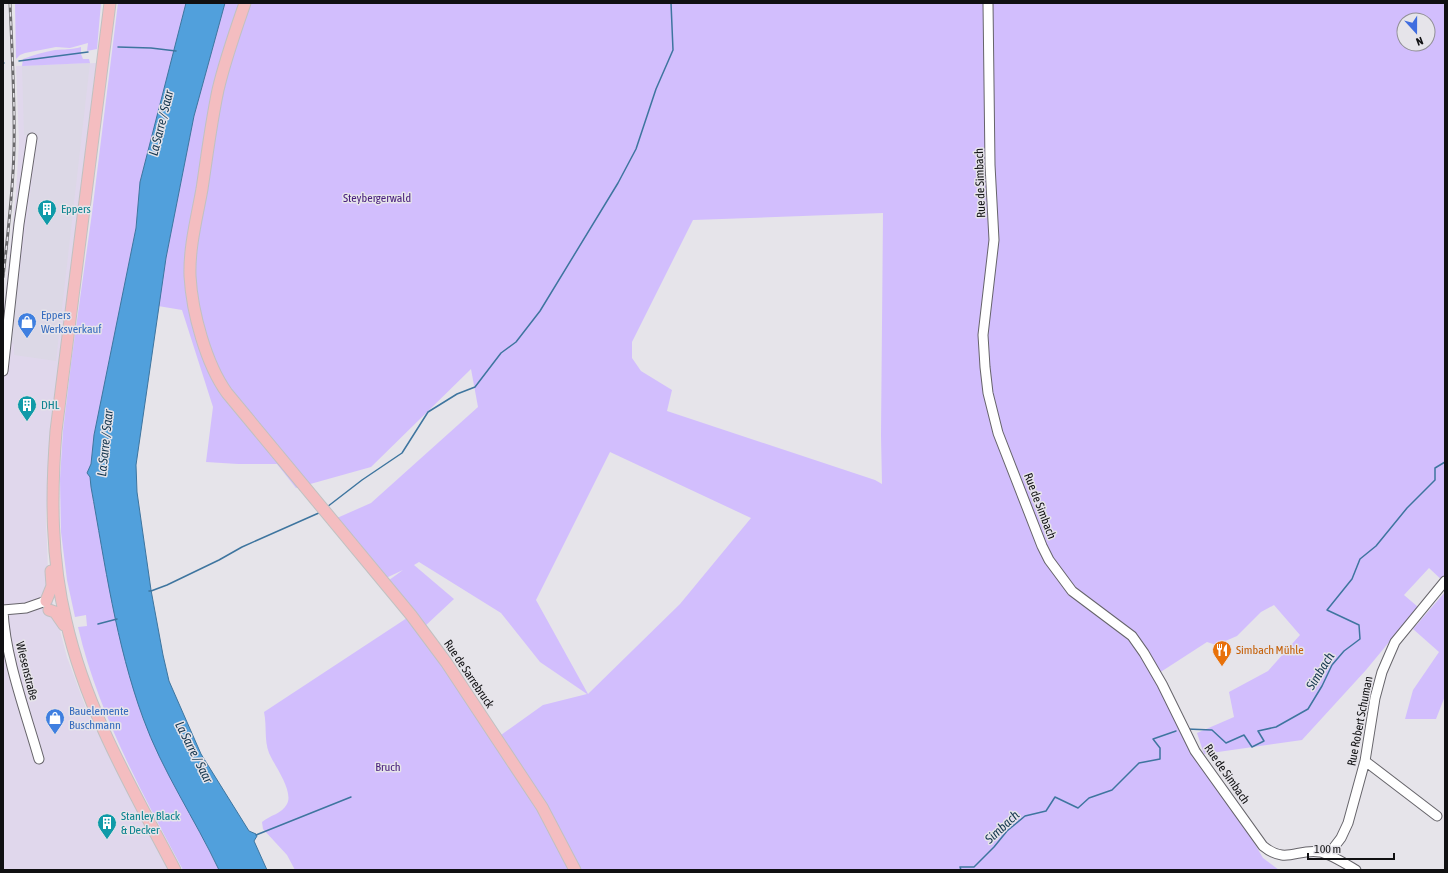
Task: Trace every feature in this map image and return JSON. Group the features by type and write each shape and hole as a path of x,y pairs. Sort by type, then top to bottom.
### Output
{"main road":[{"path":"110,3 56,431 52,480 55,549 62,603 83,678 106,737 175,870"},
{"name":"Rue de Sarrebruck","path":"245,3 226,62 214,112 192,251 190,276 192,294 198,324 208,356 222,385 329,517 398,599 446,662 542,807 575,870"},
{"path":"47,605 52,586 51,562 55,549"},
{"path":"47,605 56,600 62,603"},
{"path":"47,605 55,612 69,632"}],"street":[{"name":"Rue de Simbach","path":"988,3 990,165 994,240 983,335 985,368 990,400 998,433 1042,546 1049,560 1072,591 1132,636 1162,684 1195,752 1263,846 1277,854 1291,856 1319,852 1328,855 1356,870"},
{"path":"3,371 23,195 32,138"},
{"name":"Rue Robert Schuman","path":"1328,855 1341,838 1348,823 1365,761 1374,698 1382,672 1395,642 1445,581"},
{"path":"3,610 47,605"},
{"name":"Wiesenstraße","path":"3,610 15,678 39,759"},
{"path":"1365,761 1437,816"}],"shaded area":[{"name":"Eppers","path":"90,63 56,361 14,355 14,345 11,341 12,330 38,136 24,135 22,66"},
{"path":"96,63 49,461 46,517 48,570 53,604 67,657 87,711 168,870 3,870 3,319 16,193 19,142 16,66"}],"green space":[{"path":"15,3 101,3 97,49 87,51 88,43 70,48 56,47 25,53 16,59"},
{"path":"118,3 186,3 140,182 136,228 94,435 91,464 87,473 90,477 113,608 127,668 143,719 219,870 183,870 137,782 109,721 87,659 78,627 87,626 86,615 75,617 67,580 61,532 60,479 63,431"},
{"name":"Steybergerwald","path":"225,3 1445,3 1445,583 1429,568 1404,595 1418,607 1366,670 1302,740 1204,754 1197,733 1234,717 1229,692 1268,671 1300,635 1274,605 1261,612 1237,636 1216,645 1207,642 1156,675 1181,724 1263,858 1279,870 578,870 501,735 543,705 587,694 540,662 501,613 419,562 414,565 454,599 424,627 385,583 403,570 386,578 337,518 371,503 478,407 471,369 371,467 296,488 277,464 206,462 213,407 182,310 158,306 194,116","holes":["883,213 882,484 875,480 667,411 672,390 641,371 632,358 632,342 693,220","610,452 751,518 680,604 588,694 536,600"]},
{"path":"81,47 83,59 89,59 90,63 22,66 23,59 31,56 55,50"},
{"path":"3,90 4,187 3,197"},
{"path":"1445,592 1445,696 1436,719 1405,719 1413,690 1439,652 1413,629"},
{"name":"Bruch","path":"410,616 539,808 571,870 295,870 287,855 263,829 262,822 282,810 287,804 288,799 286,785 267,748 264,712"}],"water":[{"name":"La Sarre / Saar","path":"186,3 225,3 194,116 166,258 136,465 137,492 151,590 169,681 201,754 249,831 256,834 257,836 254,841 267,870 219,870 169,776 151,738 125,662 106,574 90,477 87,473 91,464 94,435 136,228 140,182"}],"waterway":[{"path":"327,507 362,480 402,453 428,412 457,394 475,387 501,353 516,342 540,311 618,183 636,149 656,89 673,50 671,3"},
{"path":"118,47 151,48 176,51"},
{"path":"19,61 88,52"},
{"name":"Simbach","path":"1187,729 1212,730 1226,743 1244,735 1252,747 1264,741 1258,731 1276,727 1308,709 1322,686 1332,665 1344,651 1360,639 1359,625 1327,610 1352,579 1360,559 1376,546 1407,508 1435,480 1435,468 1445,462"},
{"path":"149,591 167,585 219,560 242,547 321,512"},
{"path":"98,624 117,619"},
{"name":"Simbach","path":"961,870 960,867 974,867 994,847 1007,831 1025,816 1046,811 1055,797 1078,808 1089,798 1112,790 1139,763 1160,759 1160,748 1153,739 1176,731"},
{"path":"256,835 351,797"}],"railway":[{"path":"3,277 14,149 14,94 10,3"}],"place":[{"name":"Eppers","path":"47,226"},
{"name":"Eppers Werksverkauf","path":"27,339"},
{"name":"DHL","path":"27,422"},
{"name":"Simbach Mühle","path":"1222,667"},
{"name":"Bauelemente Buschmann","path":"55,735"},
{"name":"Stanley Black & Decker","path":"107,840"}]}
